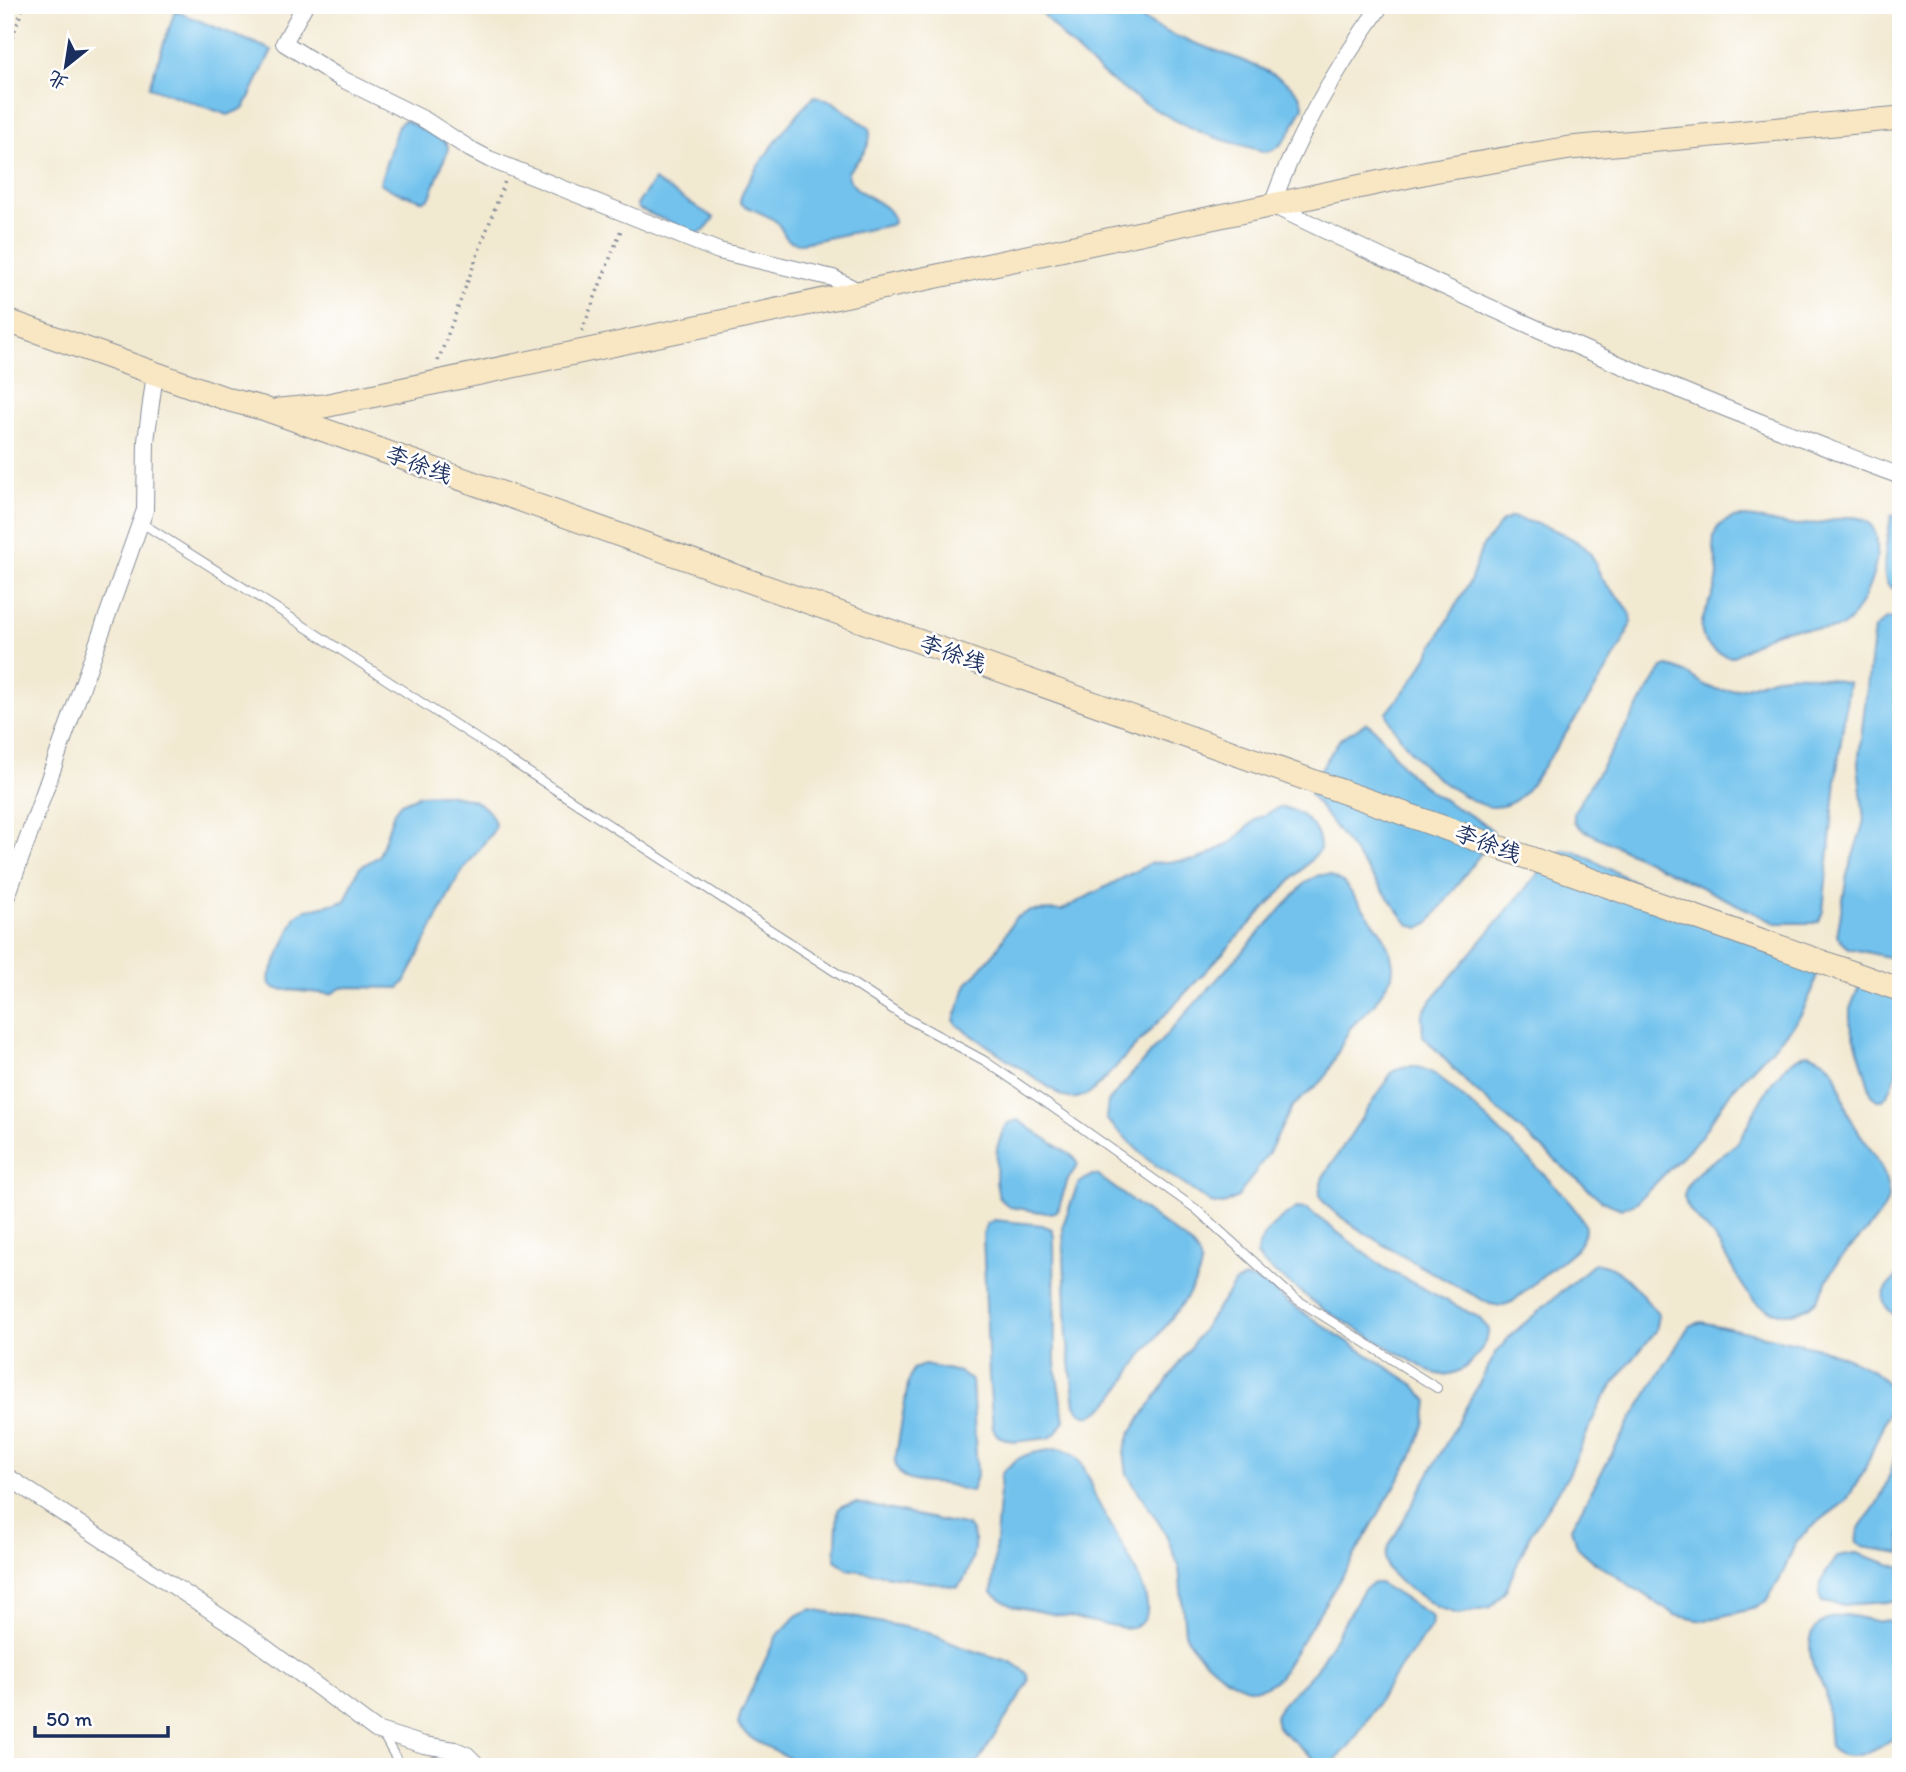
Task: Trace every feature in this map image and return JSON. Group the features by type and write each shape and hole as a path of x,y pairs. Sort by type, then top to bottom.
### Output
{"main road":[{"path":"262,408 309,408 1433,171 1570,148 1901,118"},
{"name":"李徐线","path":"5,320 230,400 262,408 1901,990"}],"street":[{"path":"305,5 284,43 340,78 425,120 470,149 719,251 833,278 858,291"},
{"path":"1381,5 1310,119 1285,169 1272,205 1435,284 1562,341 1704,400 1901,476"},
{"path":"5,902 145,510 146,442 155,373"},
{"path":"5,1475 248,1635 382,1733 455,1750 467,1755 479,1767"}],"lane":[{"path":"140,522 906,1018 985,1061 1196,1209 1293,1297 1437,1388"},
{"path":"382,1733 401,1767"}],"path":[{"path":"5,57 24,5"},
{"path":"430,383 510,167"},
{"path":"574,352 627,214"}],"water":[{"path":"1036,5 1126,5 1165,31 1269,72 1287,83 1299,95 1303,107 1283,142 1272,150 1265,152 1210,136 1178,122 1110,80 1071,45"},
{"path":"175,11 272,50 244,108 228,115 149,87"},
{"path":"815,96 833,102 869,128 867,146 848,172 850,180 862,193 886,208 894,223 802,243 790,241 774,220 740,202 760,163"},
{"path":"405,120 444,141 448,146 430,197 424,201 394,191 380,183 398,125"},
{"path":"654,180 714,218 709,226 697,234 639,209 637,205"},
{"path":"1901,515 1901,593 1887,583 1884,569 1891,516"},
{"path":"1511,517 1553,529 1581,545 1591,555 1604,581 1628,610 1631,620 1618,651 1533,782 1525,792 1507,805 1494,807 1452,789 1432,774 1413,754 1387,713 1418,673 1471,579 1482,547 1502,522"},
{"path":"1743,517 1799,525 1851,517 1866,521 1875,532 1877,548 1870,585 1862,603 1843,626 1832,629 1782,630 1732,657 1719,653 1708,645 1702,628 1717,583 1714,536 1721,524"},
{"path":"1886,619 1901,619 1901,960 1848,948 1837,936 1847,875 1864,821 1858,764 1874,629"},
{"path":"1667,666 1721,690 1744,688 1779,676 1796,674 1849,683 1823,911 1819,921 1775,923 1583,830 1574,822 1574,812 1662,668"},
{"path":"1366,723 1376,731 1418,782 1493,831 1493,837 1429,923 1419,928 1409,925 1310,794 1312,783 1340,739"},
{"path":"443,794 474,801 487,809 495,823 493,831 458,877 405,982 399,988 350,987 341,988 331,994 277,989 270,985 269,977 296,916 306,910 345,901 359,868 379,856 394,812 401,803 420,795"},
{"path":"1280,807 1295,811 1308,821 1317,834 1320,850 1094,1090 1079,1098 1062,1096 957,1025 954,1020 967,984 996,951 1015,918 1030,911 1062,910 1151,863 1196,860 1206,856 1232,842 1256,819"},
{"path":"1564,850 1577,852 1684,908 1814,964 1816,976 1802,1013 1732,1090 1699,1139 1637,1202 1621,1209 1602,1201 1468,1084 1423,1036 1422,1016 1428,1004 1553,856"},
{"path":"1319,875 1330,875 1344,883 1383,935 1391,955 1392,976 1374,1004 1350,1028 1325,1078 1292,1107 1269,1152 1238,1197 1222,1205 1211,1203 1147,1159 1106,1119 1108,1102 1305,883"},
{"path":"1901,980 1901,1044 1896,1076 1883,1100 1877,1100 1872,1096 1850,1022 1850,1009 1860,984"},
{"path":"1808,1053 1829,1064 1835,1071 1851,1119 1880,1164 1888,1195 1882,1211 1837,1262 1817,1299 1802,1310 1784,1313 1766,1309 1751,1297 1714,1237 1689,1209 1684,1196 1693,1178 1739,1140 1775,1078 1790,1063"},
{"path":"1412,1066 1437,1076 1493,1125 1541,1171 1584,1224 1582,1241 1576,1249 1512,1302 1501,1306 1490,1304 1453,1284 1371,1237 1330,1208 1321,1198 1323,1177 1392,1072"},
{"path":"1018,1120 1075,1158 1078,1165 1068,1179 1055,1212 1010,1207 999,1198 996,1182 997,1148 1004,1128 1008,1123"},
{"path":"1092,1175 1097,1175 1188,1242 1198,1254 1201,1266 1184,1302 1116,1394 1102,1409 1086,1415 1075,1405 1067,1337 1063,1225 1078,1184"},
{"path":"1296,1208 1307,1209 1386,1269 1478,1317 1489,1329 1476,1357 1451,1374 1431,1372 1323,1309 1264,1264 1257,1255 1261,1240 1283,1217"},
{"path":"994,1220 1042,1225 1052,1229 1055,1363 1064,1420 1056,1433 1049,1438 1013,1442 998,1436 993,1429 983,1235 987,1224"},
{"path":"1594,1264 1614,1269 1638,1291 1659,1315 1656,1331 1599,1406 1568,1476 1531,1533 1505,1592 1490,1608 1458,1614 1437,1607 1400,1582 1387,1569 1385,1559 1388,1548 1496,1353 1511,1335"},
{"path":"1901,1273 1901,1319 1887,1308 1883,1297 1888,1286"},
{"path":"1245,1278 1268,1287 1413,1384 1428,1401 1418,1443 1357,1551 1279,1677 1265,1687 1255,1689 1235,1682 1214,1668 1196,1651 1185,1633 1179,1567 1166,1534 1127,1474 1124,1451 1130,1434 1235,1283"},
{"path":"1701,1322 1841,1355 1874,1372 1890,1388 1894,1398 1864,1471 1846,1501 1796,1542 1779,1581 1766,1601 1756,1608 1702,1621 1675,1615 1592,1560 1576,1546 1571,1528 1627,1426 1689,1326"},
{"path":"924,1365 960,1372 972,1381 977,1476 972,1491 949,1485 916,1482 902,1476 898,1470 895,1462 908,1384 913,1369"},
{"path":"1901,1438 1901,1553 1863,1547 1857,1543 1858,1532 1884,1489"},
{"path":"1059,1449 1074,1456 1081,1463 1096,1498 1142,1586 1147,1611 1145,1619 1136,1626 1124,1628 1012,1606 992,1593 1001,1475 1013,1462 1026,1455"},
{"path":"857,1503 968,1526 974,1538 973,1557 962,1582 957,1587 848,1569 835,1560 838,1509"},
{"path":"1856,1553 1901,1568 1901,1601 1841,1605 1822,1602 1819,1589 1821,1583 1838,1556"},
{"path":"1379,1583 1429,1614 1432,1618 1431,1627 1394,1677 1354,1739 1327,1766 1321,1765 1277,1727 1275,1716 1280,1707 1315,1671 1364,1589"},
{"path":"812,1609 924,1631 961,1647 1011,1662 1027,1673 1029,1680 977,1763 969,1767 804,1767 757,1742 738,1724 776,1637 797,1615"},
{"path":"1846,1615 1876,1621 1901,1620 1901,1734 1856,1756 1838,1753 1830,1747 1825,1692 1813,1667 1810,1652 1815,1629 1827,1619"}]}
